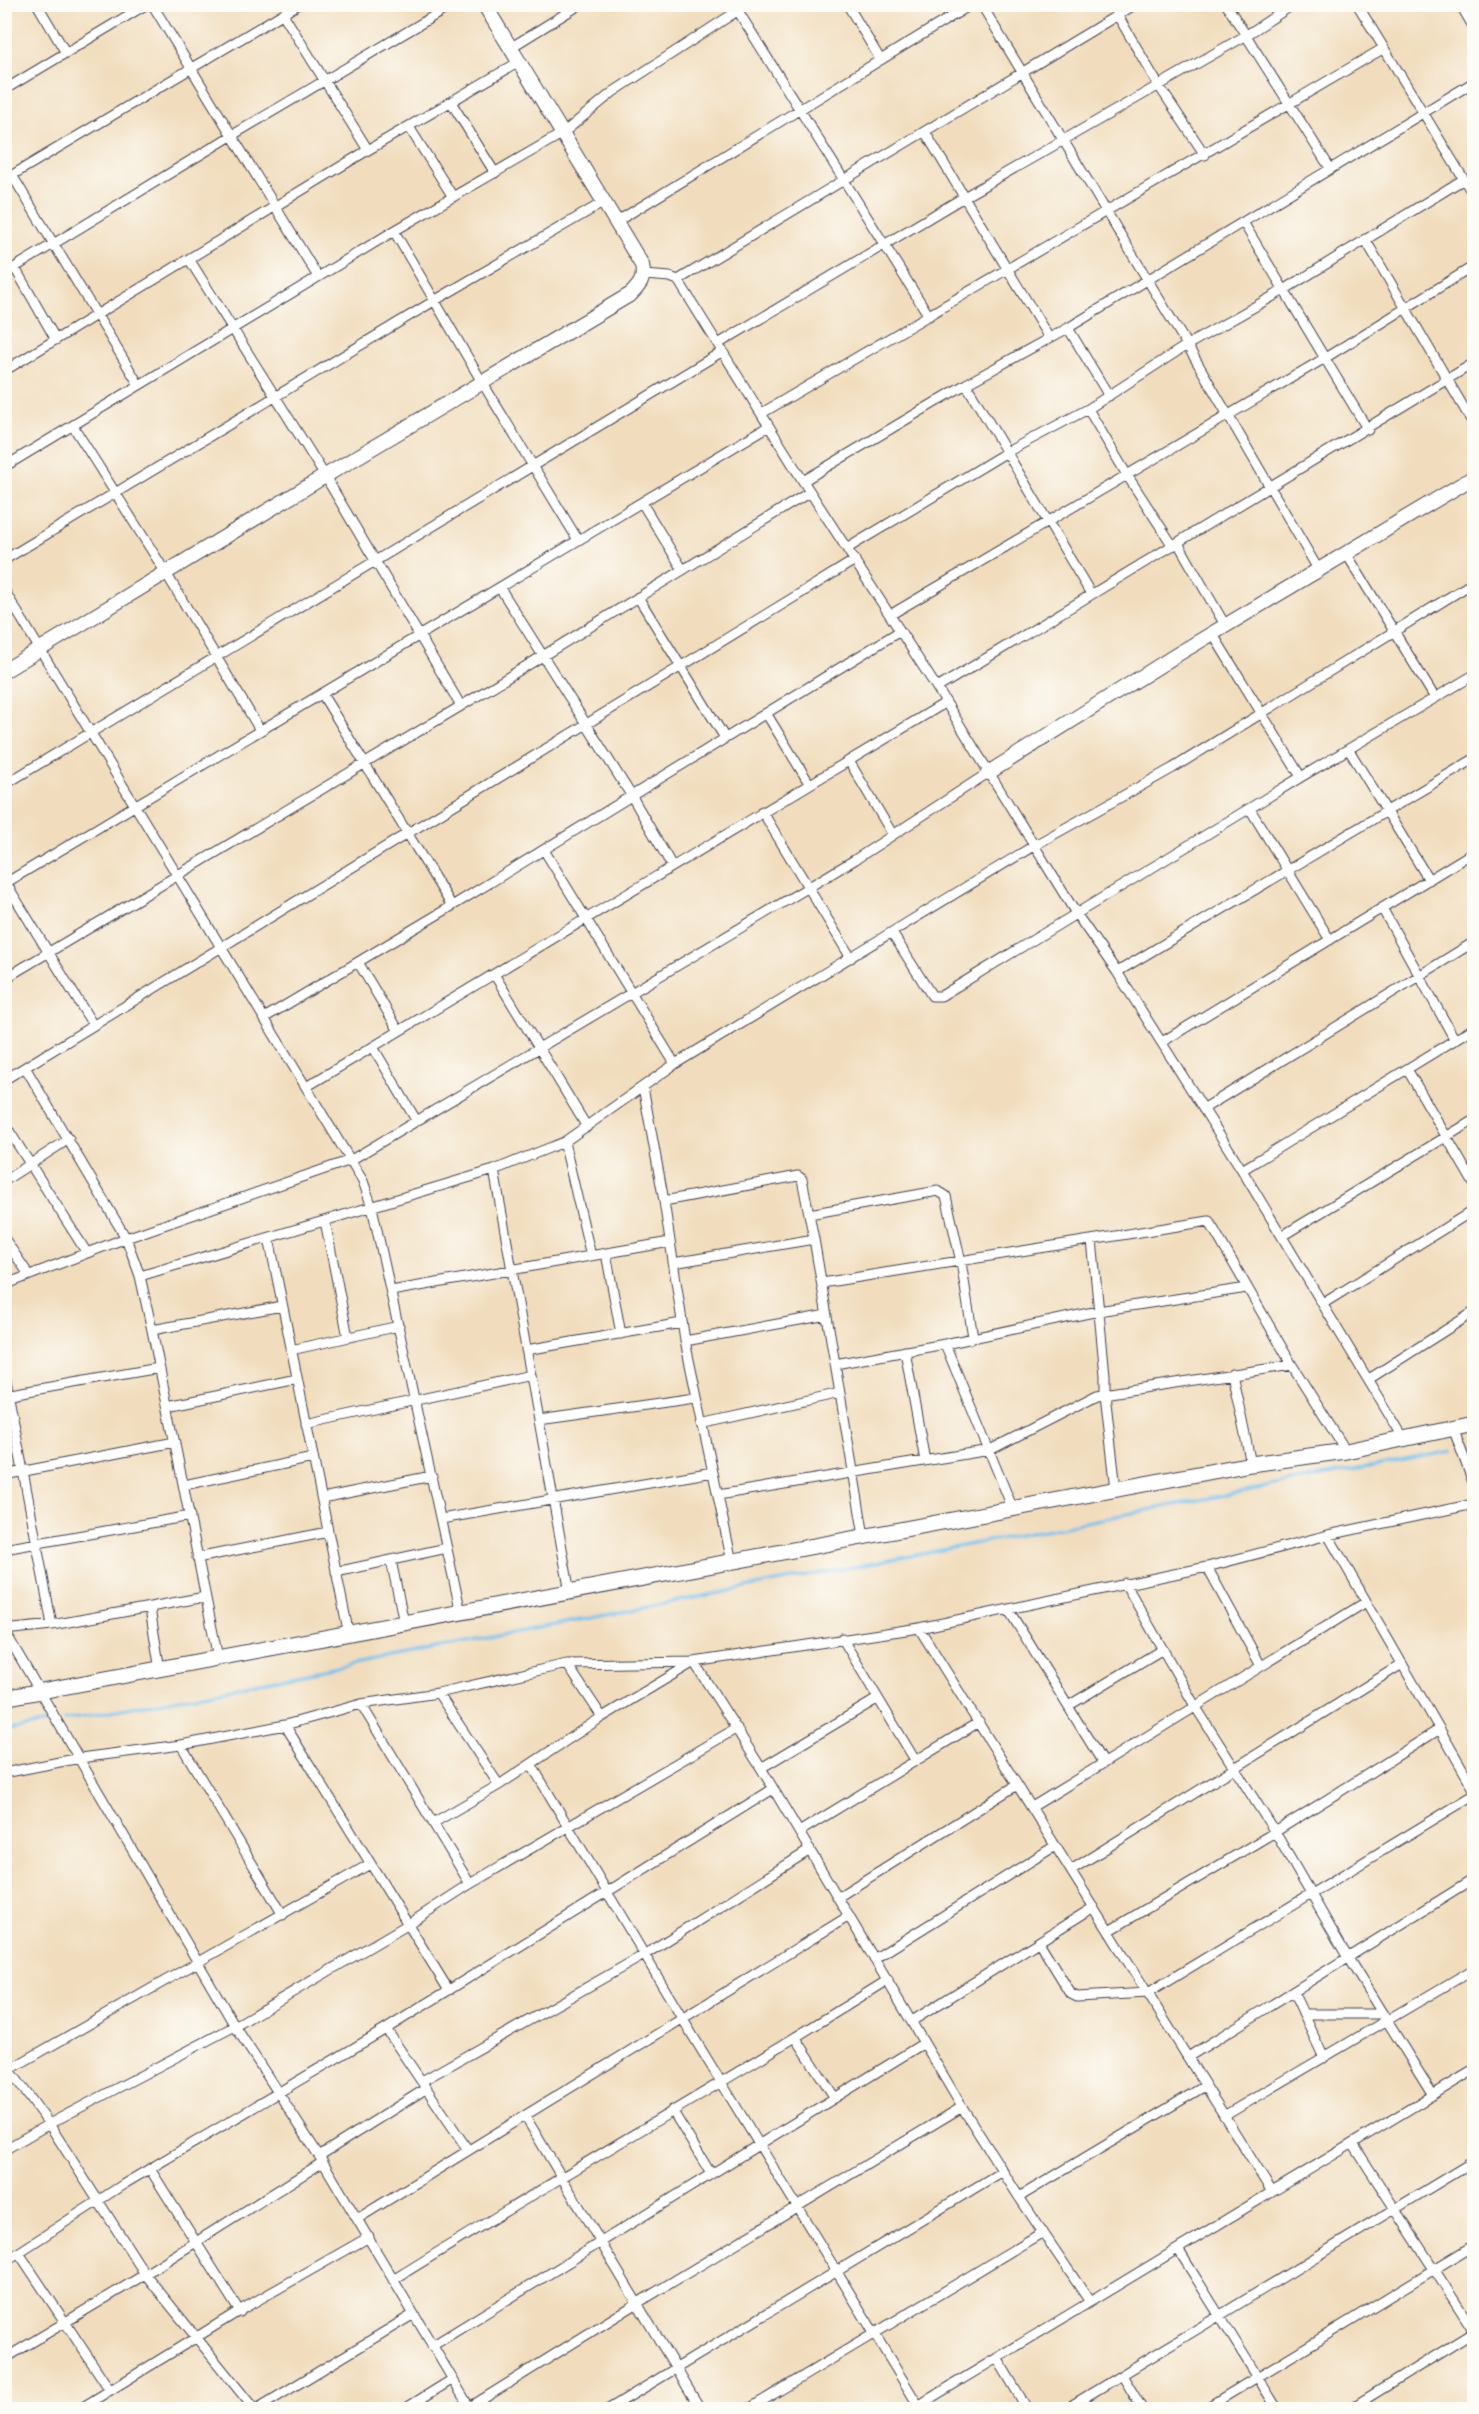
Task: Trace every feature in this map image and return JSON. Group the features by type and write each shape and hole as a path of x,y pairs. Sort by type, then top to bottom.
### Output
{"main road":[{"path":"4,1698 1251,1464 1346,1451 1474,1424"}],"street":[{"path":"37,4 66,53"},
{"path":"5,89 149,4 318,277"},
{"path":"139,385 54,245 8,177 299,4"},
{"path":"4,274 454,4"},
{"path":"4,671 324,476 631,294 639,285 644,275 642,265 484,4"},
{"path":"510,48 580,4"},
{"path":"4,467 394,231 563,133 613,92 748,4"},
{"path":"847,4 880,59"},
{"path":"616,222 972,4"},
{"path":"981,4 1020,73 1064,141 1187,345 1318,569"},
{"path":"1111,4 1159,86 1205,155"},
{"path":"678,280 1136,4"},
{"path":"1226,4 1330,168"},
{"path":"4,785 533,466 884,245 1245,36 1294,4"},
{"path":"1357,4 1474,196"},
{"path":"1460,4 1474,28"},
{"path":"738,11 929,316"},
{"path":"283,14 368,150"},
{"path":"762,413 1106,214 1384,48"},
{"path":"4,371 368,150 519,62"},
{"path":"803,481 966,384 1068,328 1474,82"},
{"path":"451,102 495,173"},
{"path":"409,127 453,197"},
{"path":"925,132 1049,338"},
{"path":"848,548 1007,452 1088,409 1187,345 1284,290 1464,179"},
{"path":"4,560 434,301 604,202"},
{"path":"1243,222 1368,430"},
{"path":"394,231 578,540"},
{"path":"1365,239 1474,425"},
{"path":"189,259 276,396 461,706"},
{"path":"890,615 1325,358 1474,266"},
{"path":"15,268 56,340"},
{"path":"644,275 670,277 678,280 803,481 937,688 1077,915 1162,1042 1324,1303 1403,1438"},
{"path":"1068,328 1109,396"},
{"path":"937,688 1368,430 1474,363"},
{"path":"966,384 1091,594"},
{"path":"1088,409 1127,475 1176,544 1225,625"},
{"path":"73,426 166,573 260,730"},
{"path":"93,1025 5,884 769,426"},
{"path":"4,1285 126,1238 351,1160 808,887 1212,633 1474,477"},
{"path":"4,979 461,706 810,492"},
{"path":"642,502 682,570"},
{"path":"1346,553 1435,698"},
{"path":"4,1080 855,560"},
{"path":"140,1276 494,1170 564,1142 675,1064 1035,845 1173,768 1474,582"},
{"path":"500,588 672,866"},
{"path":"4,591 363,1181 372,1207 416,1400 460,1613"},
{"path":"638,597 725,738"},
{"path":"264,1018 452,906 900,631"},
{"path":"1212,633 1263,712 1301,777"},
{"path":"892,933 932,996 937,998 1474,675"},
{"path":"322,694 452,906"},
{"path":"306,1087 945,703"},
{"path":"766,713 809,783"},
{"path":"1349,750 1429,880"},
{"path":"1117,972 1474,759"},
{"path":"849,761 893,835"},
{"path":"1250,809 1330,940"},
{"path":"762,811 851,958"},
{"path":"544,850 675,1064"},
{"path":"1162,1042 1474,852"},
{"path":"1382,908 1455,1040"},
{"path":"1203,1108 1474,942"},
{"path":"358,962 399,1031"},
{"path":"494,974 587,1127"},
{"path":"1242,1170 1474,1028"},
{"path":"373,1047 416,1120"},
{"path":"25,1067 126,1238 140,1276 218,1658"},
{"path":"1407,1069 1474,1184"},
{"path":"643,1087 664,1201 695,1398 732,1562"},
{"path":"1282,1236 1474,1120"},
{"path":"4,1123 87,1253"},
{"path":"4,1181 30,1162 69,1139"},
{"path":"564,1142 591,1256"},
{"path":"494,1170 570,1593"},
{"path":"664,1201 798,1176 802,1179 822,1283 864,1536"},
{"path":"809,1214 896,1197 943,1192 946,1196 961,1262 973,1337"},
{"path":"1324,1303 1474,1210"},
{"path":"325,1221 348,1337"},
{"path":"822,1283 1209,1221 1292,1365 1346,1451"},
{"path":"4,1238 29,1275"},
{"path":"269,1238 349,1635"},
{"path":"673,1263 814,1239"},
{"path":"1092,1240 1105,1394 1116,1489"},
{"path":"391,1291 670,1242"},
{"path":"606,1253 621,1334"},
{"path":"835,1364 945,1344 1098,1311 1247,1288"},
{"path":"152,1330 282,1306"},
{"path":"1369,1378 1474,1312"},
{"path":"685,1341 827,1315"},
{"path":"526,1350 682,1323"},
{"path":"291,1350 399,1326"},
{"path":"945,1344 1013,1509"},
{"path":"905,1351 925,1461"},
{"path":"718,1495 990,1450 1089,1398 1292,1365"},
{"path":"7,1395 159,1368"},
{"path":"4,1370 52,1625"},
{"path":"1232,1373 1251,1464"},
{"path":"306,1424 531,1375"},
{"path":"168,1406 297,1379"},
{"path":"701,1424 840,1393"},
{"path":"539,1420 695,1398"},
{"path":"1453,1428 1474,1485"},
{"path":"4,1475 24,1473 175,1442"},
{"path":"184,1485 313,1458"},
{"path":"441,1519 713,1472"},
{"path":"321,1498 432,1476"},
{"path":"4,1773 80,1758 181,1745 285,1725 361,1704 438,1693 567,1664 694,1662 919,1628 1207,1567 1328,1535 1474,1504"},
{"path":"4,1549 190,1516"},
{"path":"197,1558 328,1532"},
{"path":"1328,1535 1474,1789"},
{"path":"336,1572 447,1548"},
{"path":"391,1560 404,1623"},
{"path":"1207,1567 1262,1666"},
{"path":"1125,1583 1196,1706 1275,1832 1348,1958 1433,2095"},
{"path":"205,1597 52,1625 4,1630 235,2026 369,2237 470,2408 636,2304 962,2107"},
{"path":"1032,1807 1366,1602"},
{"path":"150,1608 160,1670"},
{"path":"1008,1609 1103,1763"},
{"path":"919,1628 1272,2192"},
{"path":"842,1638 915,1760"},
{"path":"1068,1706 1162,1649"},
{"path":"433,1822 499,1785 602,1717 694,1662"},
{"path":"694,1662 737,1728 962,2107 1090,2302"},
{"path":"567,1664 602,1717"},
{"path":"1071,1870 1402,1664"},
{"path":"438,1693 499,1785"},
{"path":"761,1768 877,1699"},
{"path":"361,1704 470,1884"},
{"path":"799,1832 979,1722"},
{"path":"285,1725 448,1989"},
{"path":"4,2150 235,2026 569,1825 737,1728"},
{"path":"1109,1931 1275,1832 1440,1729"},
{"path":"181,1745 283,1915"},
{"path":"531,1764 874,2334 915,2407 1474,2070"},
{"path":"838,1897 1017,1785"},
{"path":"4,2262 99,2200 386,2029 773,1789"},
{"path":"1039,1942 1071,1994 1077,1997 1148,1993 1474,1795"},
{"path":"874,1959 1056,1846"},
{"path":"4,2359 196,2242 321,2159 424,2084 644,1955 810,1850"},
{"path":"370,1864 283,1915 6,2068 49,2124 146,2274 196,2339 255,2409 414,2314"},
{"path":"1188,2057 1474,1879"},
{"path":"912,2021 1094,1907"},
{"path":"357,2219 849,1916"},
{"path":"1224,2116 1324,2058 1385,2017 1474,1969"},
{"path":"393,2280 562,2176 796,2038 888,1980"},
{"path":"1293,1992 1324,2058"},
{"path":"1303,2014 1385,2017"},
{"path":"386,2029 468,2150"},
{"path":"796,2038 835,2098"},
{"path":"432,2346 924,2043"},
{"path":"1019,2197 1205,2086"},
{"path":"672,2110 711,2174"},
{"path":"525,2116 701,2409"},
{"path":"1348,2409 1474,2332 1353,2144"},
{"path":"1064,2409 1474,2161"},
{"path":"150,2169 240,2312"},
{"path":"608,2409 1003,2171"},
{"path":"747,2409 1043,2232"},
{"path":"78,2409 369,2237"},
{"path":"1203,2409 1474,2245"},
{"path":"1178,2249 1278,2409"},
{"path":"19,2253 110,2390"},
{"path":"997,2358 1028,2409"},
{"path":"1122,2375 1143,2409"},
{"path":"403,2409 453,2379"}],"waterway":[{"path":"1470,1448 1474,1447"},
{"path":"65,1720 1452,1451"},
{"path":"4,1731 48,1723"}]}
